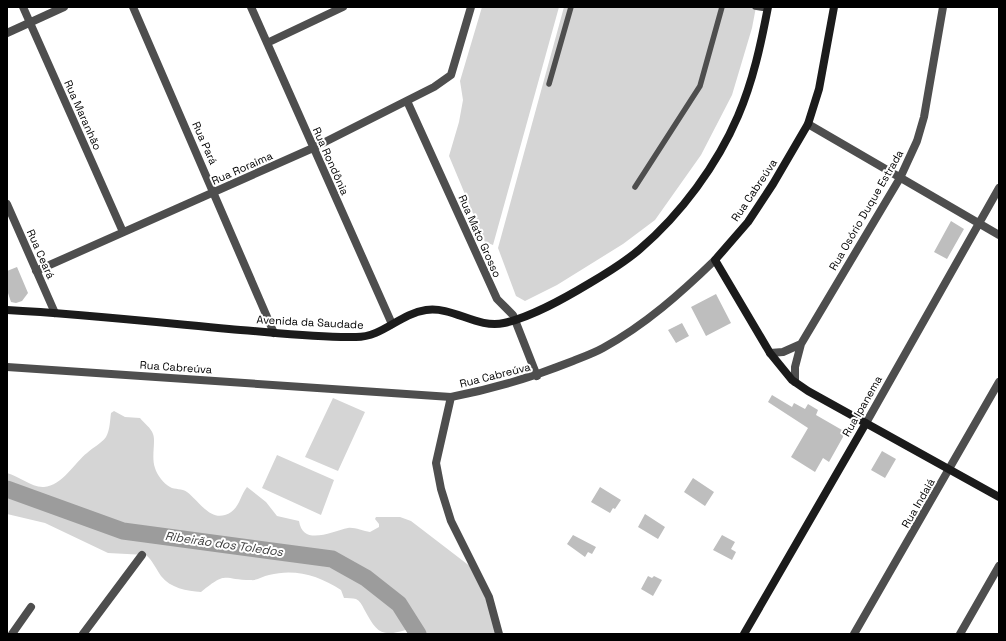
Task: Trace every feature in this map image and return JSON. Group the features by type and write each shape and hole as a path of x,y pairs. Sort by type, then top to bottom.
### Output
{"street":[{"name":"Rua Maranhão","path":"22,7 123,232"},
{"path":"7,33 64,7"},
{"name":"Rua Pará","path":"134,7 215,192 274,333"},
{"name":"Rua Rondônia","path":"251,7 392,324"},
{"path":"267,43 342,7"},
{"name":"Rua Roraima","path":"36,271 313,148 434,87 451,75 471,7"},
{"name":"Rua Cabreúva","path":"7,367 451,397 481,391 537,376 603,348 635,329 677,296 715,260 752,216 773,184 808,124 819,89 834,7"},
{"name":"Rua Osório Duque Estrada","path":"795,382 794,366 801,344 900,178 917,141 924,117 943,7"},
{"name":"Avenida da Saudade","path":"7,310 274,333 357,337 381,332 392,324 414,313 427,310 445,310 488,323 504,323 515,319 570,295 603,275 640,249 672,218 700,182 721,150 738,117 750,84 768,8"},
{"name":"Rua Mato Grosso","path":"407,101 496,299 513,315 515,319 537,376"},
{"path":"808,124 999,235"},
{"name":"Rua Ipanema","path":"744,634 999,188"},
{"name":"Rua Ceará","path":"7,204 55,313"},
{"path":"715,260 770,353 783,371 795,382 999,498"},
{"path":"770,353 783,352 801,344"},
{"name":"Rua Indaiá","path":"854,634 950,470 999,382"},
{"path":"451,397 436,463 441,489 451,521 489,597 499,634"},
{"path":"83,634 142,555"},
{"path":"960,634 999,566"},
{"path":"12,634 31,607"}],"lane":[{"path":"549,84 571,7"},
{"path":"635,187 700,86 722,7"},
{"path":"755,7 768,8"}],"shaded area":[{"path":"482,7 559,7 493,245 485,242 449,156 459,122 463,100 460,81"},
{"path":"564,7 756,7 752,28 732,95 701,155 655,220 623,244 557,285 525,301 516,296 498,248"},
{"path":"333,398 365,412 338,471 305,457"},
{"path":"114,411 125,417 140,418 153,434 154,464 161,479 170,487 187,492 214,515 225,515 234,510 247,487 266,502 277,516 299,521 302,529 306,533 312,535 327,534 348,528 370,532 379,527 379,524 375,519 376,517 400,517 411,521 471,567 485,586 499,634 411,634 409,629 400,632 386,633 381,631 373,624 361,603 356,599 344,598 341,590 333,585 316,577 298,573 279,573 253,580 225,578 216,581 201,592 185,590 174,586 165,580 146,555 108,553 45,523 7,514 7,473 39,487 51,486 57,483 82,457 102,442 106,437 111,413"},
{"path":"277,455 334,480 321,515 262,488"}],"building":[{"path":"951,221 964,229 947,259 934,252"},
{"path":"17,267 28,293 22,301 16,303 11,302 7,290 7,271"},
{"path":"716,294 731,323 706,336 691,307"},
{"path":"682,323 689,336 676,343 668,330"},
{"path":"772,395 792,407 794,403 805,409 808,404 818,410 816,415 842,430 843,437 829,462 823,458 815,472 791,457 808,428 768,402"},
{"path":"882,451 896,459 885,478 871,470"},
{"path":"693,478 714,492 705,506 684,492"},
{"path":"600,487 621,500 615,509 613,508 610,513 591,502"},
{"path":"645,514 665,527 658,539 638,527"},
{"path":"573,535 596,547 592,554 588,552 585,557 567,544"},
{"path":"722,535 735,542 731,549 736,552 732,560 713,550"},
{"path":"648,576 652,578 654,576 662,580 653,596 641,589"}],"waterway":[{"name":"Ribeirão dos Toledos","path":"7,489 123,531 332,559 366,578 399,604 418,634"}]}
